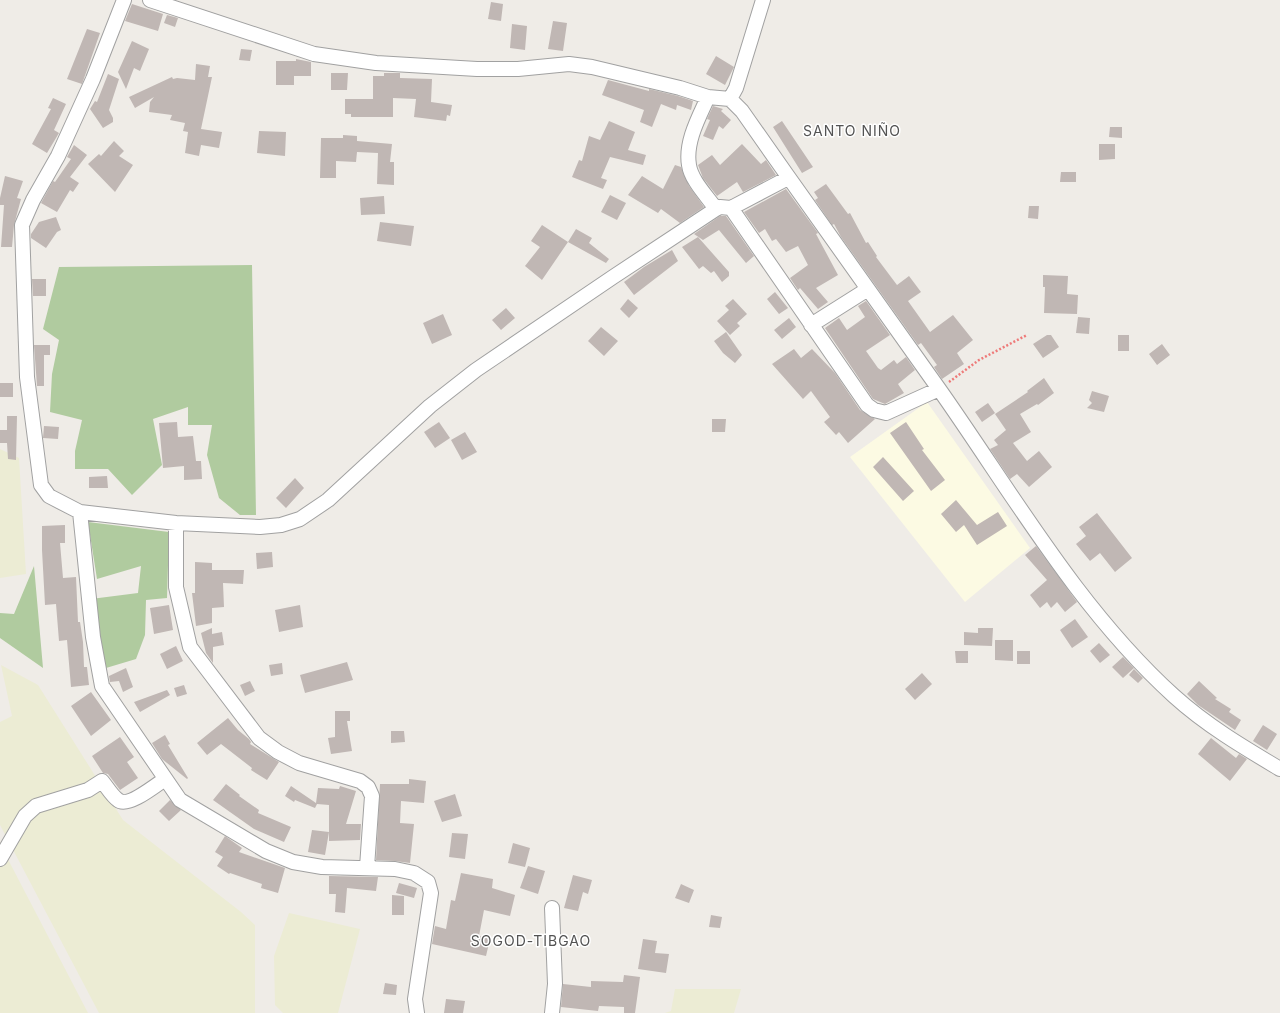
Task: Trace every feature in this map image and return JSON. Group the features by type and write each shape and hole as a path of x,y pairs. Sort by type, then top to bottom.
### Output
{"street":[{"path":"124,0 93,79 58,156 33,200 22,225 28,377 41,485 49,496 80,512 176,523 260,528 282,525 300,519 328,500 430,406 476,370 613,276 716,209 720,207 731,208 788,178"},
{"path":"150,0 314,54 376,63 477,69 518,69 569,64 592,67 666,84 708,97 730,99 742,111 788,178 939,389 1054,557 1103,621 1141,663 1175,697 1220,733 1280,770"},
{"path":"730,99 736,88 762,0"},
{"path":"708,97 698,118 689,150 689,166 695,179 716,209"},
{"path":"731,208 867,405 874,410 886,413 939,389"},
{"path":"811,325 868,289"},
{"path":"80,512 93,637 102,686 180,800 266,851 292,862 322,867 395,868 423,877 428,882 431,893 415,999 418,1013"},
{"path":"176,523 176,587 190,647 260,738 278,752 299,763 360,781 368,787 372,796 367,867"},
{"path":"0,859 25,816 36,806 88,790 102,781 117,800 122,803 130,802 165,779"},
{"path":"552,908 555,984 552,1013"}],"path":[{"path":"939,389 979,360 1027,336"}],"shaded area":[{"path":"927,402 1030,548 965,602 850,457"}],"green space":[{"path":"252,265 256,515 240,515 219,498 207,455 212,425 188,425 188,407 153,419 162,465 132,495 108,469 75,469 75,451 82,420 50,412 52,374 59,340 43,329 59,267"},
{"path":"0,449 19,458 26,574 0,578"},
{"path":"88,522 169,532 167,598 146,600 145,635 136,659 106,668 91,599 138,593 141,566 97,579"},
{"path":"34,566 43,668 0,638 0,613 14,614"},
{"path":"1,665 38,685 123,820 241,912 255,925 255,1013 99,1013 0,825 0,722 12,716"},
{"path":"0,844 88,1013 0,1013"},
{"path":"289,913 360,929 338,1013 283,1013 275,1005 274,956"},
{"path":"675,989 741,989 734,1013 665,1013 671,1011"}],"building":[{"path":"491,2 503,4 501,21 488,19"},
{"path":"132,4 163,14 158,31 125,21"},
{"path":"167,15 178,18 175,27 164,23"},
{"path":"553,21 567,23 563,51 548,49"},
{"path":"512,24 527,26 525,50 510,48"},
{"path":"87,29 100,33 82,84 67,79"},
{"path":"132,41 149,49 140,71 134,68 126,89 118,72"},
{"path":"241,49 252,50 250,61 239,60"},
{"path":"716,56 734,67 725,85 706,74"},
{"path":"296,59 311,62 311,76 294,76 294,85 276,85 276,61 296,61"},
{"path":"196,64 210,66 208,77 212,77 201,129 222,132 219,148 201,145 199,156 185,153 188,132 183,131 185,123 170,120 172,115 149,112 150,102 154,97 135,108 129,97 172,77 173,79 195,80"},
{"path":"331,73 348,73 347,90 331,90"},
{"path":"384,73 400,73 400,78 432,79 431,102 452,105 450,116 447,115 446,121 414,117 416,99 393,98 393,117 351,117 351,114 345,114 345,99 373,99 373,76 384,76"},
{"path":"108,74 119,79 109,110 113,118 113,122 103,128 90,109 95,101 97,102"},
{"path":"608,80 649,91 649,89 678,96 693,101 691,110 677,105 676,110 661,104 652,127 640,122 644,110 602,95"},
{"path":"53,98 66,104 54,130 59,133 47,153 32,144 51,109 48,108"},
{"path":"713,106 723,109 721,111 731,120 723,129 719,126 713,140 703,136 710,120 707,119"},
{"path":"609,121 635,132 628,150 646,155 643,165 610,157 601,178 607,180 603,189 572,177 579,160 582,161 589,136 600,140"},
{"path":"782,121 813,167 802,173 773,127"},
{"path":"1110,127 1122,127 1122,138 1109,137"},
{"path":"259,131 286,132 285,156 257,153"},
{"path":"343,135 357,136 357,141 392,144 390,162 394,162 394,185 377,184 378,153 357,152 356,162 336,161 336,178 320,178 321,138 343,138"},
{"path":"114,141 124,151 119,156 133,165 115,192 88,164 99,154 101,156"},
{"path":"742,144 761,164 766,160 776,175 743,192 737,182 717,196 703,178 698,165 712,155 720,165"},
{"path":"1099,144 1115,144 1115,159 1099,160"},
{"path":"74,145 87,155 70,177 79,183 73,192 70,190 57,212 41,203 53,181 55,182 71,159 67,157"},
{"path":"675,165 681,167 689,186 704,207 680,223 661,209 658,213 628,195 642,176 663,189"},
{"path":"1061,172 1076,172 1076,182 1060,182"},
{"path":"5,176 23,181 17,198 21,199 14,225 12,247 1,247 4,205 0,205 0,198"},
{"path":"826,184 848,214 850,213 866,243 868,242 877,256 876,257 897,285 909,276 921,292 908,301 930,332 953,315 973,340 957,353 964,364 942,379 934,367 937,365 921,343 918,345 841,237 834,224 832,225 815,200 818,198 814,192"},
{"path":"786,189 818,233 816,234 838,275 816,288 828,302 818,309 800,288 798,290 790,278 808,265 798,246 786,252 776,239 772,241 765,229 759,233 744,212"},
{"path":"610,195 626,203 617,220 601,212"},
{"path":"384,196 385,214 361,215 360,198"},
{"path":"1029,206 1039,206 1038,219 1028,218"},
{"path":"720,216 726,216 754,256 746,263 719,230 703,240 694,234"},
{"path":"56,217 61,230 57,232 46,248 31,238 31,234 39,222"},
{"path":"380,222 414,226 411,246 377,241"},
{"path":"542,225 568,242 542,280 525,266 540,247 531,241"},
{"path":"576,229 592,238 589,243 609,259 606,263 568,242"},
{"path":"698,237 729,272 729,276 722,282 714,271 711,273 703,266 699,269 682,247"},
{"path":"672,250 678,261 634,295 624,282 644,267"},
{"path":"1043,275 1068,276 1067,294 1078,295 1077,314 1044,313 1045,287 1043,287"},
{"path":"32,279 46,279 46,296 33,296"},
{"path":"775,292 788,308 779,314 767,299"},
{"path":"628,299 638,308 629,318 620,309"},
{"path":"733,299 747,314 737,323 740,326 730,335 717,321 729,310 725,306"},
{"path":"866,301 890,335 866,351 878,368 881,370 894,360 897,364 906,357 915,370 898,384 904,393 885,404 873,399 825,328 839,318 847,330 865,317 858,306"},
{"path":"506,308 515,318 501,330 492,320"},
{"path":"443,314 452,335 432,344 423,323"},
{"path":"1078,317 1090,318 1089,334 1076,333"},
{"path":"789,318 796,327 782,339 774,330"},
{"path":"601,327 618,341 604,356 588,341"},
{"path":"726,332 742,355 735,363 723,353 714,341"},
{"path":"1047,335 1051,335 1059,347 1043,358 1033,344"},
{"path":"1118,335 1129,335 1129,351 1118,351"},
{"path":"1162,344 1170,355 1157,365 1149,354"},
{"path":"34,345 50,345 50,355 44,355 44,386 37,386"},
{"path":"794,349 801,358 812,349 835,373 860,410 875,419 848,443 839,432 836,435 824,422 830,417 811,391 803,399 772,364"},
{"path":"1044,378 1054,393 1038,405 1037,404 1020,414 1031,432 1013,443 1027,461 1039,451 1052,467 1029,487 1017,474 1010,479 990,449 998,445 994,440 1006,430 995,414 1028,392 1027,391"},
{"path":"0,383 13,383 13,397 0,397"},
{"path":"1092,391 1109,396 1104,412 1087,408 1092,403 1089,400"},
{"path":"988,403 995,413 982,422 975,412"},
{"path":"7,416 17,416 16,460 8,459 7,443 0,443 0,430 7,430"},
{"path":"712,419 726,419 725,432 712,432"},
{"path":"177,422 178,437 193,436 196,461 201,461 202,479 184,480 184,466 163,468 159,423"},
{"path":"439,422 450,438 435,448 424,432"},
{"path":"906,422 924,449 922,450 945,480 931,491 890,433"},
{"path":"44,426 59,427 58,439 43,438"},
{"path":"465,432 477,452 462,460 451,440"},
{"path":"883,457 914,491 903,501 873,467"},
{"path":"107,476 108,488 89,488 89,477"},
{"path":"295,478 304,488 286,508 276,498"},
{"path":"956,500 977,525 998,512 1007,526 977,545 964,525 956,532 941,514"},
{"path":"1097,513 1132,558 1115,572 1100,553 1090,561 1076,544 1086,536 1079,527"},
{"path":"65,525 65,543 60,543 63,578 76,577 78,622 80,622 83,642 84,667 87,667 89,685 71,687 67,640 59,641 56,604 45,605 42,550 42,526"},
{"path":"1036,546 1077,602 1065,612 1057,602 1051,608 1047,602 1040,608 1030,595 1047,580 1025,555"},
{"path":"272,552 273,567 257,569 256,553"},
{"path":"195,562 212,563 212,570 244,570 243,584 223,583 224,607 212,608 212,623 196,626 192,593 195,593"},
{"path":"169,605 173,630 154,634 150,608"},
{"path":"300,605 303,627 279,632 275,610"},
{"path":"1075,619 1088,637 1072,648 1060,630"},
{"path":"212,628 212,634 222,632 224,645 213,647 213,663 206,653 201,633"},
{"path":"978,628 993,628 992,646 964,645 964,632 978,633"},
{"path":"995,640 1013,640 1013,661 995,660"},
{"path":"1099,643 1110,655 1100,663 1090,651"},
{"path":"176,646 183,661 167,669 160,654"},
{"path":"955,651 968,651 968,663 956,663"},
{"path":"1017,651 1030,651 1030,664 1017,664"},
{"path":"1123,657 1134,668 1123,678 1112,667"},
{"path":"347,662 353,680 305,693 300,675"},
{"path":"282,663 283,674 271,676 269,665"},
{"path":"126,668 133,687 123,692 119,681 110,682 109,676"},
{"path":"1134,669 1143,678 1138,683 1129,675"},
{"path":"922,673 932,684 915,700 905,689"},
{"path":"250,681 255,691 245,696 240,685"},
{"path":"1199,681 1217,698 1215,699 1231,709 1229,712 1241,720 1235,730 1198,705 1187,694"},
{"path":"184,685 187,694 177,697 174,688"},
{"path":"167,690 170,695 140,712 134,702"},
{"path":"91,692 111,720 91,736 71,706"},
{"path":"335,711 350,711 350,721 347,721 352,751 331,754 328,738 335,737"},
{"path":"228,718 238,730 249,739 251,742 250,744 279,762 267,780 251,770 252,768 221,744 207,755 197,743"},
{"path":"1263,725 1277,734 1267,750 1253,741"},
{"path":"391,731 404,731 405,742 391,743"},
{"path":"165,735 170,744 168,745 188,778 187,779 162,759 152,743"},
{"path":"120,737 134,757 127,762 138,778 120,790 108,774 103,773 92,756"},
{"path":"1211,738 1236,758 1239,754 1247,759 1230,781 1198,754"},
{"path":"409,779 426,781 424,803 401,801 400,823 414,824 410,863 376,860 380,784 409,784"},
{"path":"226,784 240,795 239,796 259,810 258,813 291,827 284,842 254,829 213,800"},
{"path":"291,786 316,803 318,788 339,789 340,786 356,791 346,824 361,824 360,840 329,841 329,805 317,804 315,808 295,800 294,802 285,796"},
{"path":"455,794 462,816 442,822 434,801"},
{"path":"170,800 181,810 169,821 159,811"},
{"path":"312,830 329,832 325,855 308,852"},
{"path":"452,833 468,834 465,859 449,857"},
{"path":"225,836 242,848 239,852 285,868 278,893 261,888 262,884 230,873 229,874 217,866 223,857 215,852"},
{"path":"513,843 530,848 525,867 508,863"},
{"path":"528,866 545,871 538,894 520,888"},
{"path":"461,873 493,879 492,888 515,895 510,916 484,910 479,936 490,939 486,956 432,944 435,926 446,929 451,900 455,901"},
{"path":"573,875 592,880 588,894 583,892 578,911 564,908"},
{"path":"329,876 378,877 376,891 347,888 345,913 335,912 336,894 329,894"},
{"path":"399,883 417,888 414,898 396,893"},
{"path":"681,884 694,890 689,903 675,898"},
{"path":"392,895 404,896 404,915 392,915"},
{"path":"711,915 722,917 720,928 709,927"},
{"path":"643,939 657,941 655,953 669,954 666,973 638,969"},
{"path":"624,975 640,977 635,1013 624,1013 624,1007 599,1006 598,1011 561,1007 563,984 591,987 591,981 623,982"},
{"path":"385,983 397,985 396,995 383,994"},
{"path":"446,999 465,1001 463,1013 444,1013"}],"district":[{"name":"SANTO NIÑO","path":"852,130"},
{"name":"SOGOD-TIBGAO","path":"531,940"}]}
